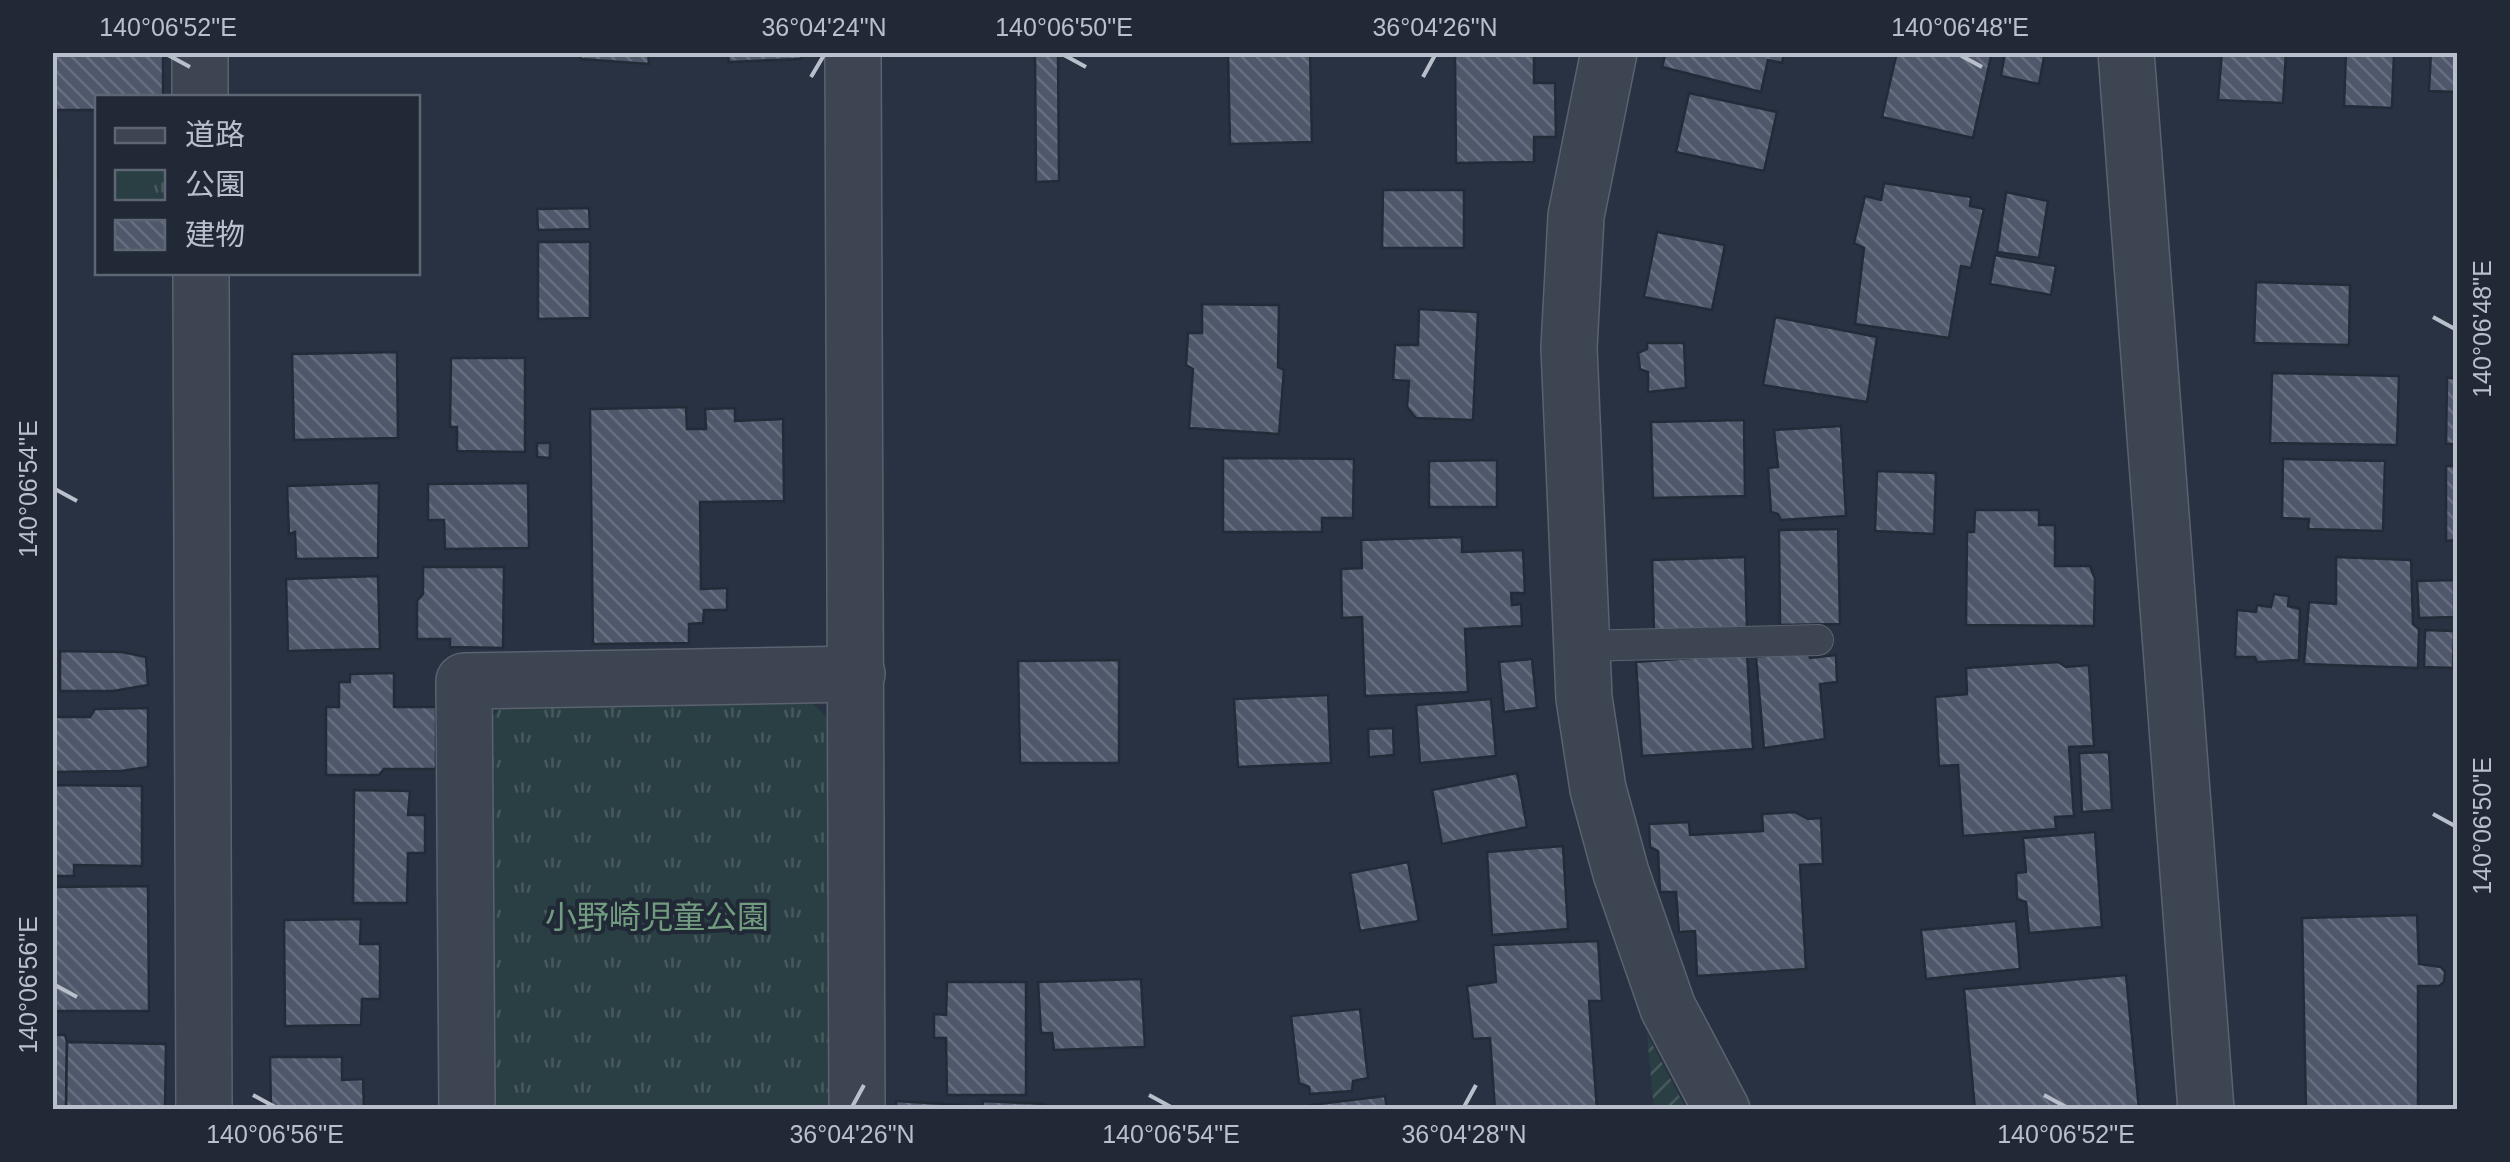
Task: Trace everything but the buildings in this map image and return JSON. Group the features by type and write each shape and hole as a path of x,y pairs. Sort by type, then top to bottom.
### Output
{"street":[{"path":"200,52 200,95"},
{"path":"853,52 857,1110"},
{"path":"1608,52 1576,216 1569,348 1584,698 1598,789 1621,873 1668,1008 1722,1110"},
{"path":"2126,52 2206,1110"},
{"path":"201,275 204,1110"},
{"path":"466,1110 464,681 857,674"}],"lane":[{"path":"1582,646 1818,640"}],"green space":[{"name":"小野崎児童公園","path":"801,693 827,717 830,1109 488,1109 484,725 508,701"},
{"path":"1647,1034 1686,1109 1654,1109"}]}
